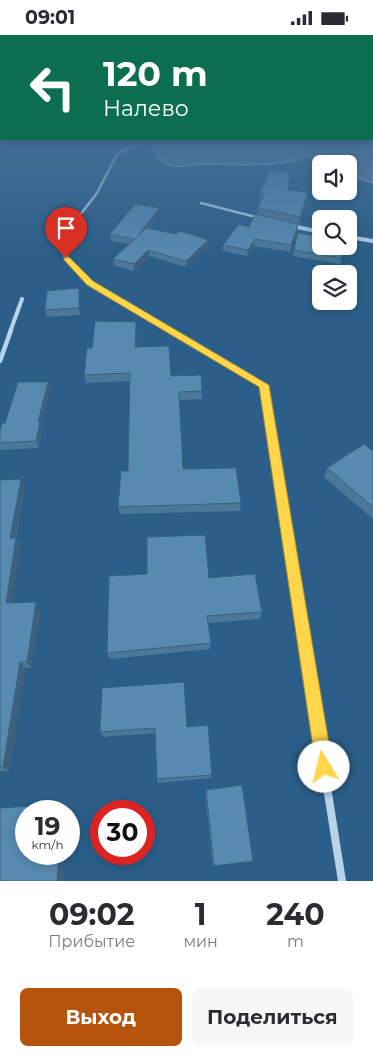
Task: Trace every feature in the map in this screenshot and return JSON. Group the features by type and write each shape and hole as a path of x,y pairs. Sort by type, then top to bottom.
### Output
{"street":[{"path":"104,179 97,193 71,226 64,241 66,258 90,283 264,385 342,881"},
{"path":"201,203 267,220"},
{"path":"286,225 312,230"},
{"path":"357,238 373,241"},
{"path":"0,361 22,299"}],"water":[{"path":"361,179 373,179 373,183"}],"building":[{"path":"266,179 289,179 288,190 308,192 300,217 258,208 264,193 260,193"},
{"path":"135,204 159,208 137,237 146,228 176,234 180,231 208,240 186,261 148,250 134,264 113,259 135,239 110,234"},
{"path":"255,214 298,224 291,245 255,239 248,250 223,245 239,224 249,227"},
{"path":"298,233 312,235 312,253 294,250"},
{"path":"323,255 342,255 341,258"},
{"path":"79,288 79,308 45,310 47,291"},
{"path":"95,321 136,322 135,347 169,346 171,376 201,375 202,391 179,392 183,469 236,468 241,503 118,507 121,471 128,471 130,373 84,375 87,348 92,348"},
{"path":"18,382 48,382 38,422 40,422 36,441 0,443 2,423 5,423"},
{"path":"364,444 373,451 373,507 327,468"},
{"path":"21,479 10,538 16,538 6,603 36,602 27,662 20,662 3,767 0,767 0,480"},
{"path":"205,535 209,578 255,574 262,612 207,616 211,643 107,653 109,576 147,574 147,537"},
{"path":"184,682 187,727 208,725 212,775 157,779 155,728 100,732 102,688"},
{"path":"242,785 253,861 214,866 206,790"},
{"path":"15,807 15,865 58,865 57,881 0,881 0,808"}],"route":[{"path":"66,258 90,283 264,385 324,767"}]}
